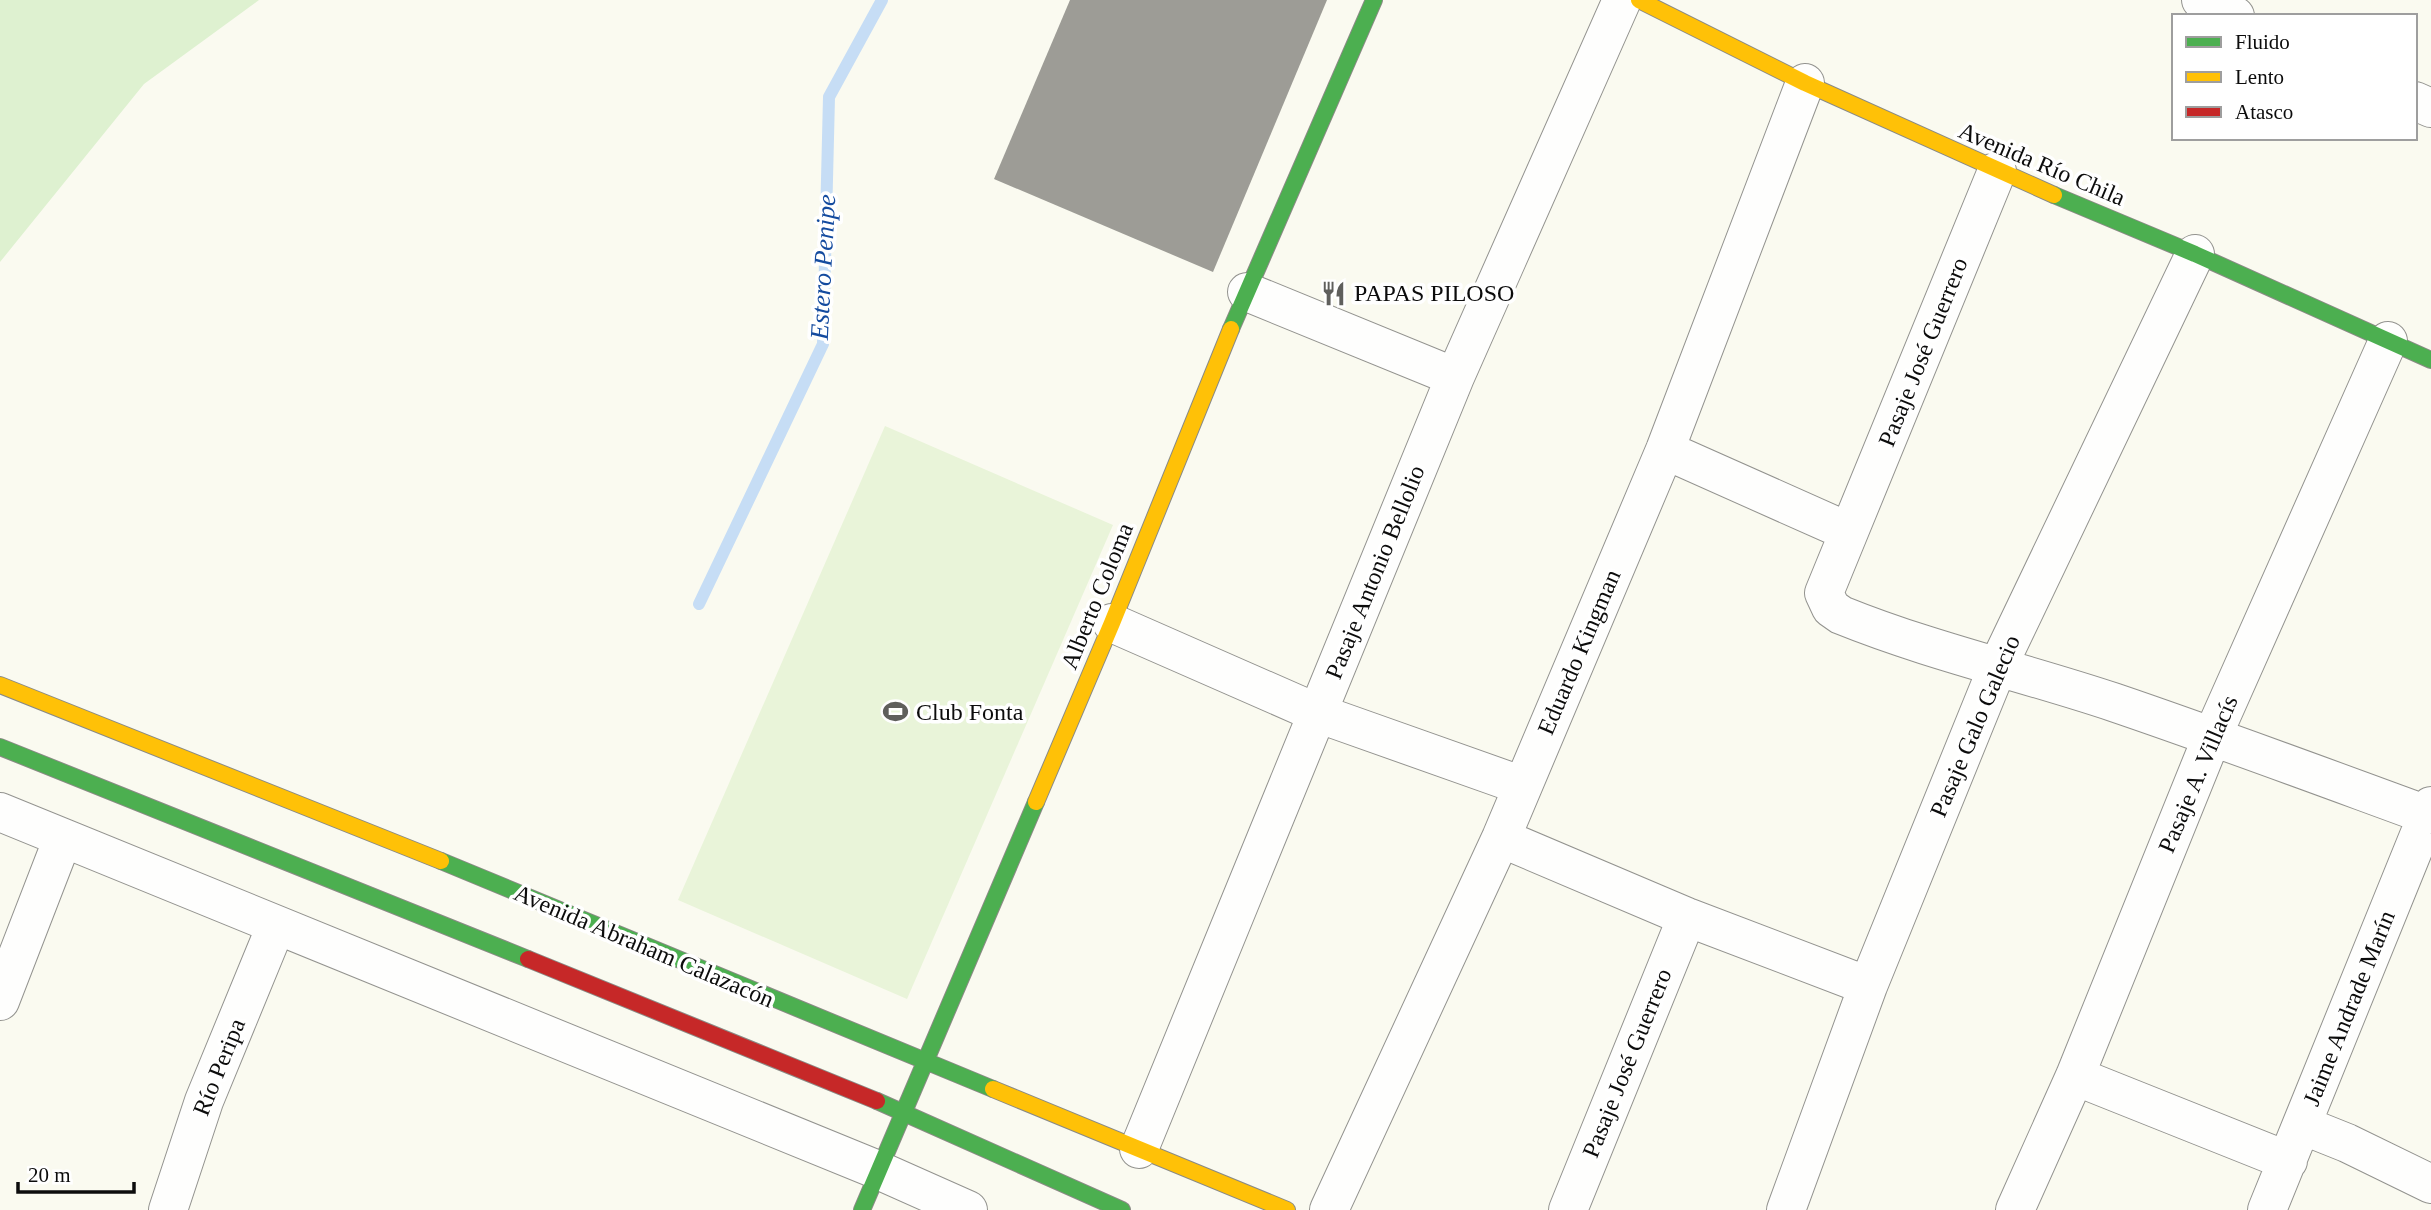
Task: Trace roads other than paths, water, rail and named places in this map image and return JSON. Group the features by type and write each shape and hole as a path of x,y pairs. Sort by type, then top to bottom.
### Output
{"street":[{"name":"Alberto Coloma","path":"862,1210 1112,624 1247,292 1374,0"},
{"name":"Pasaje Antonio Bellolio","path":"1139,1149 1455,377 1622,0"},
{"name":"Avenida Río Chila","path":"1639,0 1805,83 1997,171 2195,254 2431,360"},
{"path":"2201,0 2231,14"},
{"name":"Eduardo Kingman","path":"1329,1210 1523,786 1664,450 1805,83"},
{"name":"Pasaje José Guerrero","path":"1997,171 1826,585 1824,593 1831,608 1849,618 1969,660 1998,666 2112,702 2429,810"},
{"name":"Pasaje Galo Galecio","path":"1786,1210 1868,986 1998,666 2195,254"},
{"path":"1247,292 1455,377"},
{"name":"Pasaje A. Villacís","path":"2015,1210 2075,1076 2212,737 2388,341"},
{"path":"1664,450 1849,532"},
{"path":"1112,624 1317,713 1523,786"},
{"name":"Avenida Abraham Calazacón","path":"0,685 349,823 1287,1210"},
{"path":"0,747 701,1028 903,1112 1122,1210"},
{"name":"Jaime Andrade Marín","path":"2267,1210 2429,810"},
{"path":"0,812 878,1170 968,1210"},
{"path":"0,1001 63,838"},
{"path":"1501,838 1687,916 1868,986"},
{"name":"Pasaje José Guerrero","path":"1568,1210 1687,916"},
{"name":"Río Peripa","path":"168,1210 204,1101 276,926"},
{"path":"2075,1076 2288,1161"},
{"path":"2302,1125 2347,1143 2431,1184"}],"waterway":[{"name":"Estero Penipe","path":"699,604 823,344 829,97 882,0"}],"place":[{"name":"PAPAS PILOSO","path":"1334,293"},
{"name":"Club Fonta","path":"896,712"}]}
